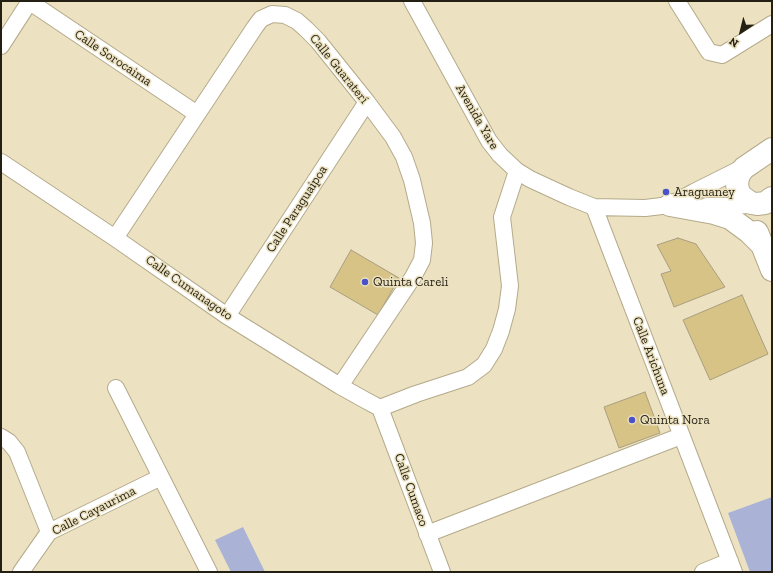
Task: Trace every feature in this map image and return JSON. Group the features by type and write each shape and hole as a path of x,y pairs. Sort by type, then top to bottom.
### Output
{"street":[{"path":"1,46 30,1"},
{"name":"Calle Sorocaima","path":"30,1 197,114"},
{"name":"Avenida Yare","path":"412,1 489,141 516,171 530,180 594,207 645,208 670,205 736,206 753,199"},
{"path":"677,1 709,52 722,55 772,24"},
{"name":"Calle Guaraterí","path":"115,238 255,27 262,19 272,14 285,15 297,21 318,41 393,137 404,157 412,180 422,223 424,243 422,260 413,277 340,386"},
{"name":"Calle Paraguaipoa","path":"227,316 367,102"},
{"path":"772,149 744,168 740,173 737,184 753,199 762,244 772,270"},
{"name":"Calle Cumanagoto","path":"1,162 115,238 227,316 340,386 380,408"},
{"path":"749,165 757,163 772,169"},
{"name":"Avenida Yare","path":"670,205 749,165"},
{"path":"380,408 416,394 468,377 484,365 494,349 507,309 510,286 502,217 516,171"},
{"path":"670,205 714,213 730,218 762,244"},
{"name":"Calle Arichuna","path":"594,207 732,566"},
{"path":"116,388 209,572"},
{"name":"Calle Cumaco","path":"380,408 442,572"},
{"path":"427,534 681,436"},
{"path":"1,437 9,442 17,452 49,532"},
{"name":"Calle Cayaurima","path":"21,572 49,532 161,477"},
{"path":"703,572 732,566"}],"shaded area":[{"path":"772,497 772,572 750,572 728,513"},
{"path":"243,527 265,572 231,572 215,540"}],"building":[{"path":"678,238 696,244 725,287 674,307 661,274 671,271 657,245"},
{"name":"Quinta Careli","path":"351,250 399,278 378,315 330,287"},
{"path":"742,295 768,354 710,380 683,320"},
{"name":"Quinta Nora","path":"645,392 660,433 619,448 604,407"}],"place":[{"name":"Araguaney","path":"666,192"},
{"name":"Quinta Careli","path":"365,282"},
{"name":"Quinta Nora","path":"632,420"}]}
